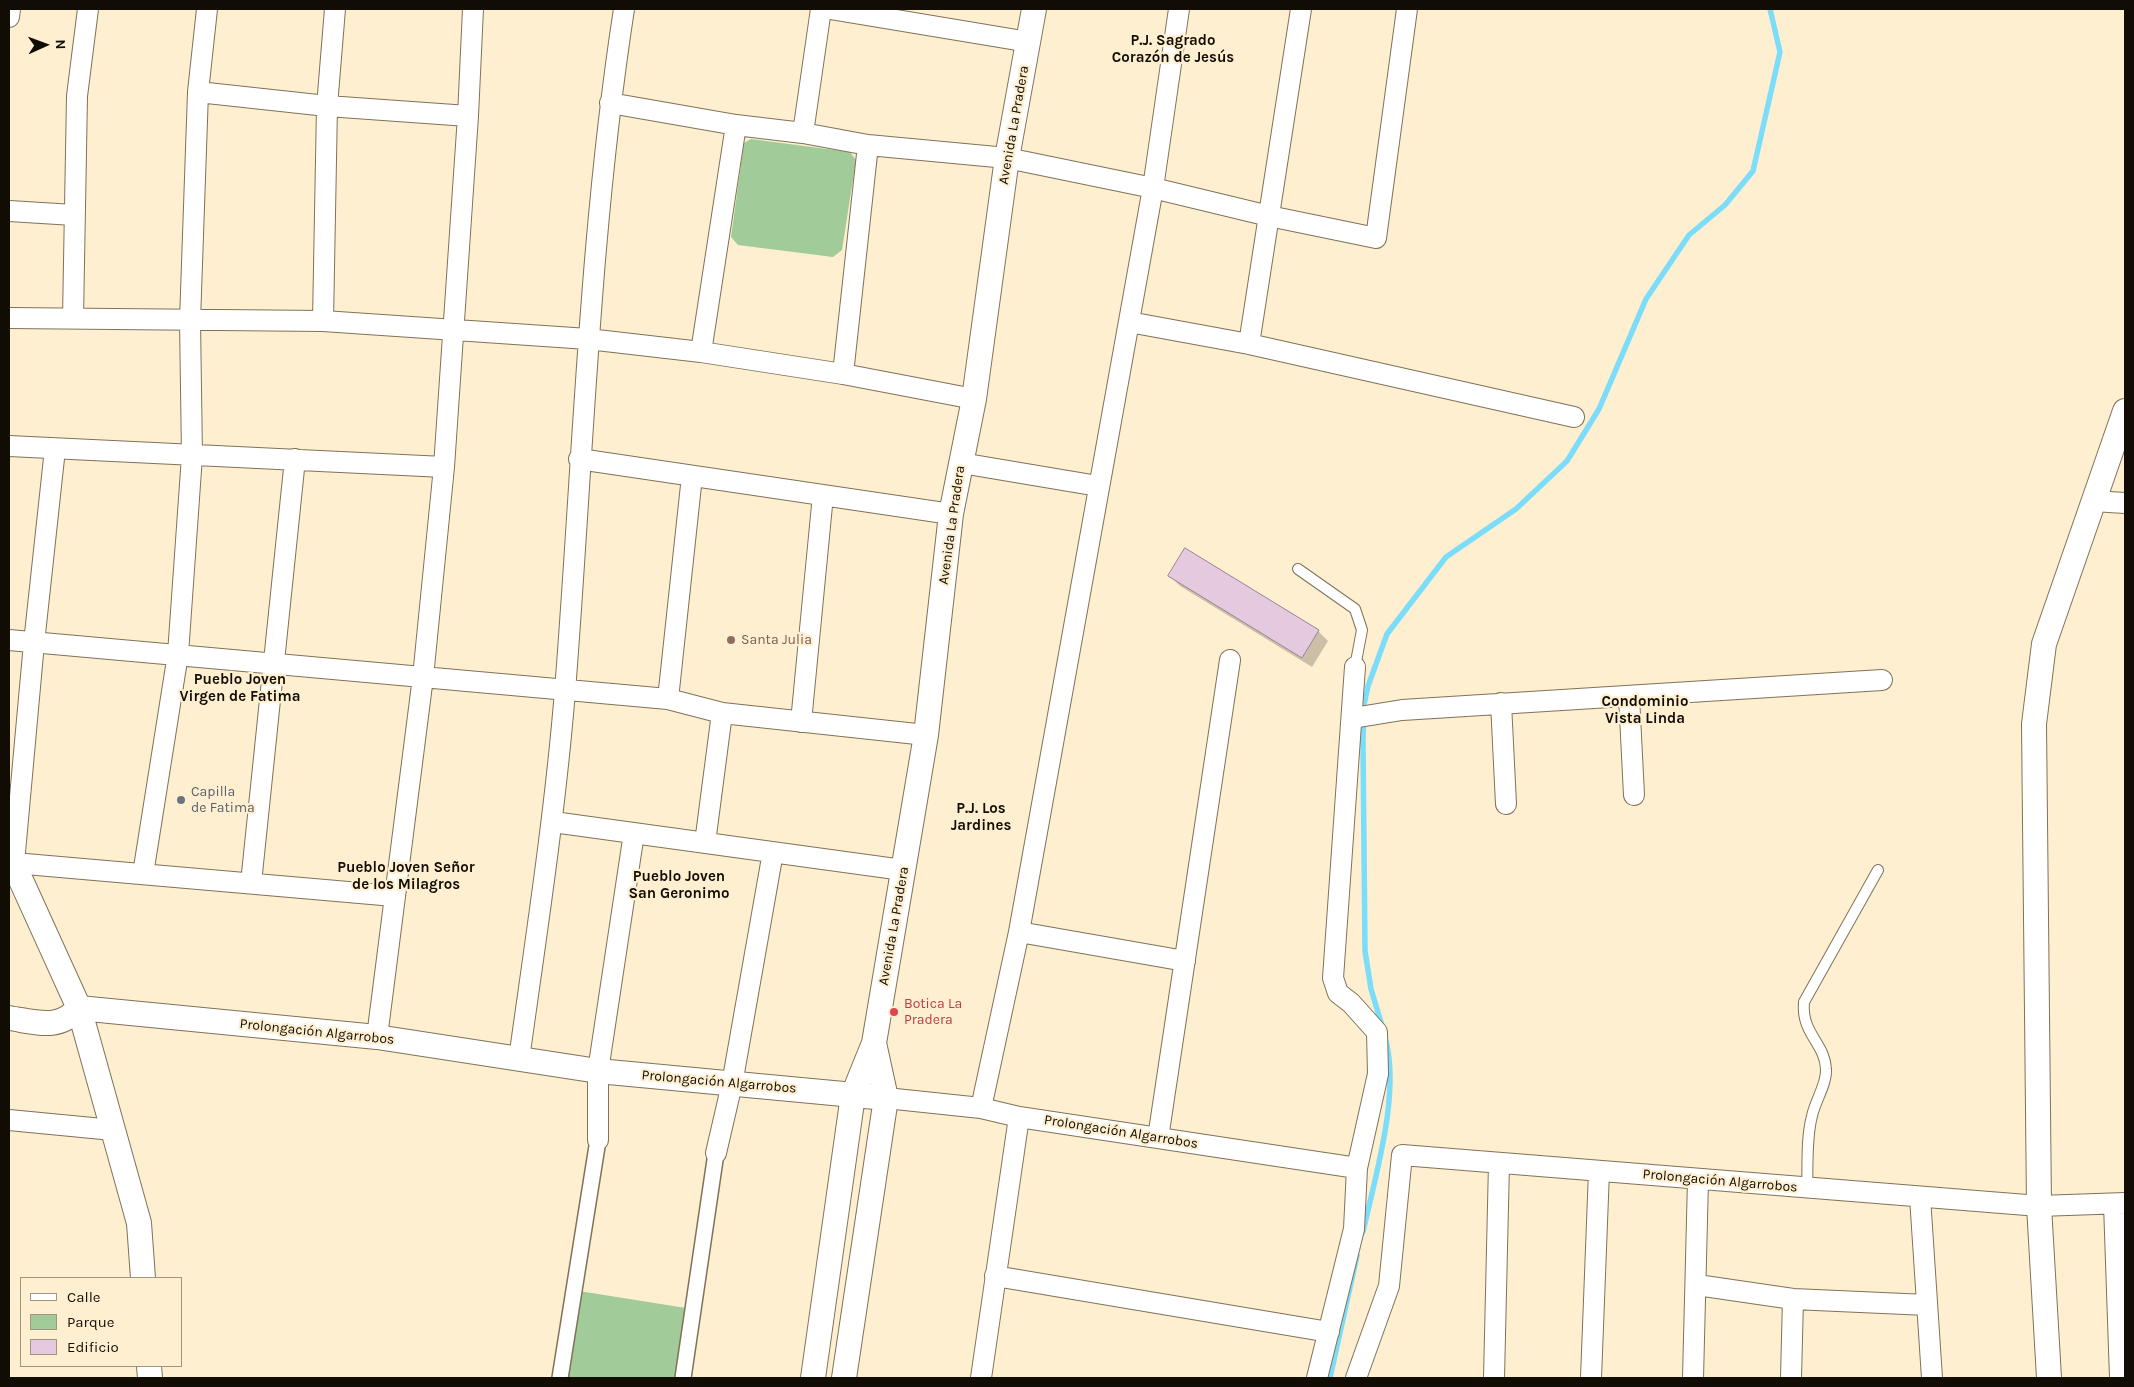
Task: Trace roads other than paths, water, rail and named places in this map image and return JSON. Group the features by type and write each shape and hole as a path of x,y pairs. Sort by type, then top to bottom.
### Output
{"street":[{"path":"9,17 10,9"},
{"path":"73,318 77,96 88,9"},
{"path":"143,874 178,654 192,456 190,321 198,92 207,9"},
{"path":"324,321 327,106 334,9"},
{"path":"377,1037 423,677 444,467 468,116 473,9"},
{"path":"519,1059 553,822 565,690 588,339 610,103 624,9"},
{"path":"803,133 821,9"},
{"path":"830,9 1029,42"},
{"name":"Avenida La Pradera","path":"813,1378 853,1095 874,1043 926,735 951,514 974,398 1007,158 1034,9"},
{"path":"981,1108 1018,932 1129,322 1153,188 1179,9"},
{"path":"1249,344 1301,9"},
{"path":"610,103 868,145 1007,158 1153,188 1268,216 1376,238 1407,9"},
{"path":"198,92 327,106 468,116"},
{"path":"701,352 736,125"},
{"path":"843,374 868,145"},
{"path":"9,211 74,215"},
{"path":"9,318 324,321 453,328 588,339 701,352 843,374 974,398"},
{"path":"1129,322 1249,344 1574,417"},
{"path":"2050,1378 2039,1206 2034,724 2044,644 2125,411"},
{"path":"9,446 444,467"},
{"path":"55,449 11,859 18,891 79,1008 139,1223 143,1277"},
{"path":"251,883 295,459"},
{"path":"579,459 951,514"},
{"path":"961,463 1098,486"},
{"path":"668,699 692,476"},
{"path":"801,722 823,495"},
{"path":"2093,501 2125,503"},
{"path":"9,640 668,699 722,714 926,735"},
{"path":"1158,1138 1230,660"},
{"path":"1317,1378 1354,1229 1357,1168 1378,1074 1377,1032 1351,1003 1338,993 1333,978 1360,717 1355,667"},
{"path":"1360,717 1402,710 1882,680"},
{"path":"1629,696 1634,795"},
{"path":"1501,704 1506,804"},
{"path":"705,843 722,714"},
{"path":"553,822 903,870"},
{"path":"560,1378 598,1140 598,1071 634,833"},
{"path":"683,1378 716,1153 732,1084 772,852"},
{"path":"11,859 143,874 394,896"},
{"path":"1018,932 1184,961"},
{"path":"9,1018 52,1024 70,1019 79,1008"},
{"name":"Prolongación Algarrobos","path":"79,1008 377,1037 598,1071 981,1108 1019,1117 1357,1168"},
{"name":"Avenida La Pradera","path":"844,1378 886,1098 874,1043"},
{"path":"981,1378 1019,1117"},
{"path":"9,1120 113,1130"},
{"name":"Prolongación Algarrobos","path":"1356,1378 1388,1286 1402,1154 1599,1172 2039,1206 2119,1204"},
{"path":"1494,1378 1499,1163"},
{"path":"1592,1378 1599,1172"},
{"path":"1693,1378 1697,1285 1698,1180"},
{"path":"1920,1197 1932,1378"},
{"path":"2119,1204 2122,1334 2120,1378"},
{"path":"995,1276 1329,1332"},
{"path":"1697,1285 1793,1299 1927,1305"},
{"path":"1791,1378 1793,1299"}],"lane":[{"path":"1298,569 1354,609 1362,630 1355,667"},
{"path":"1807,1188 1811,1117 1826,1072 1824,1056 1805,1025 1804,1002 1878,870"}],"waterway":[{"path":"1383,1029 1371,989 1365,951 1363,741 1364,705 1368,686 1387,634 1446,557 1516,509 1567,461 1599,409 1646,299 1689,235 1725,205 1753,171 1780,52 1770,9"},
{"path":"1363,1232 1379,1161 1388,1109 1390,1083 1389,1059 1385,1037"},
{"path":"1330,1378 1357,1256"}],"place":[{"name":"Santa Julia","path":"731,640"},
{"name":"Capilla de Fatima","path":"181,800"},
{"name":"Botica La Pradera","path":"894,1012"}],"district":[{"name":"P.J. Sagrado Corazón de Jesús","path":"1173,50"},
{"name":"Pueblo Joven Virgen de Fatima","path":"240,688"},
{"name":"Condominio Vista Linda","path":"1645,710"},
{"name":"P.J. Los Jardines","path":"981,818"},
{"name":"Pueblo Joven Señor de los Milagros","path":"406,876"},
{"name":"Pueblo Joven San Geronimo","path":"679,886"}]}
